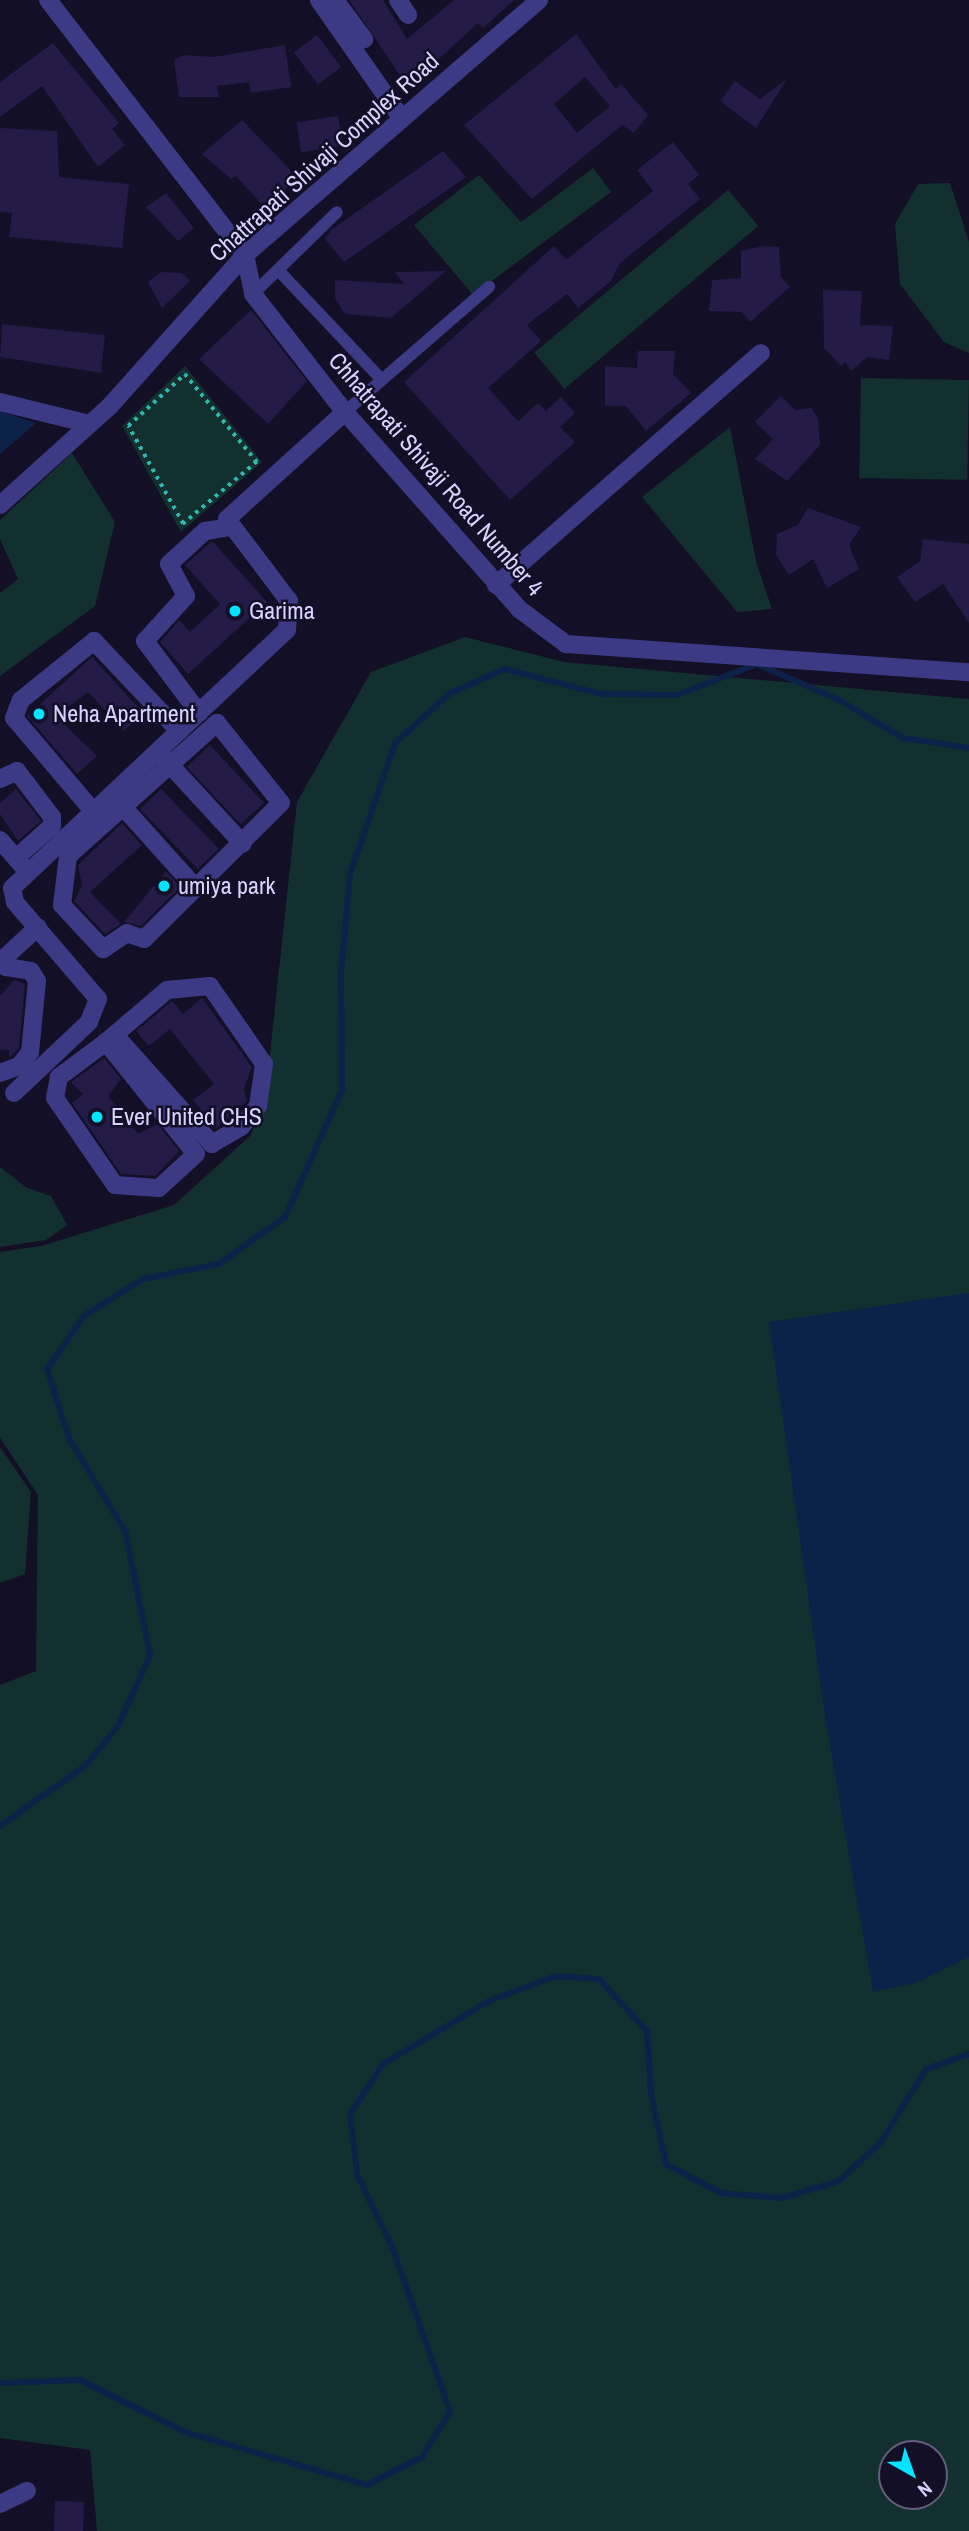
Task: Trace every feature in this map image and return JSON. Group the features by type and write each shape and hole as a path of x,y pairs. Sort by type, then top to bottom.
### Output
{"street":[{"name":"Chhatrapati Shivaji Road Number 4","path":"48,0 245,255 253,294 345,412 496,585 566,644 969,672"},
{"path":"319,0 402,118"},
{"path":"335,0 364,40"},
{"name":"Chattrapati Shivaji Complex Road","path":"0,505 89,424 245,255 539,0"},
{"path":"496,585 761,354"},
{"path":"0,402 89,424"},
{"path":"162,757 179,732 287,630 292,614 230,527 228,519 345,412"},
{"path":"199,713 145,640 186,596 169,564 205,531 230,527"},
{"path":"93,811 14,718 20,700 94,641 179,732"},
{"path":"217,723 280,796 281,803 243,844 144,939 127,933 106,950 62,905 68,856 116,800 162,757 217,723"},
{"path":"162,757 243,844"},
{"path":"0,779 17,771 52,817 52,825 6,889 92,988 98,999 93,1017 15,1093"},
{"path":"22,865 93,811 116,800"},
{"path":"116,800 197,889"},
{"path":"0,840 22,865"},
{"path":"0,1073 19,1066 30,1052 37,981 31,971 0,960 38,927"},
{"path":"93,1017 111,1038 212,1144 241,1127 258,1106 264,1064 210,986 167,990 111,1038 59,1077 56,1106 115,1185 159,1188 195,1148 111,1038"},
{"path":"0,2504 27,2491"}],"lane":[{"path":"253,294 337,212"},
{"path":"278,270 382,380"},
{"path":"345,412 489,287"}],"path":[{"path":"185,374 257,462 183,524 128,426 185,374"}],"green space":[{"path":"593,168 611,192 473,295 414,225 479,175 521,222"},
{"path":"950,183 969,242 969,353 944,342 900,284 895,224 918,184"},
{"path":"728,190 758,226 564,389 534,353"},
{"path":"185,366 262,462 181,532 122,426"},
{"path":"861,378 969,380 967,480 859,478"},
{"path":"730,427 756,561 772,609 737,612 642,497"},
{"path":"72,453 115,522 95,606 0,676 0,593 18,579 0,539 0,520"},
{"path":"465,637 564,662 969,699 969,2531 97,2531 90,2450 0,2438 0,1685 36,1671 38,1495 0,1438 0,1252 41,1246 174,1205 251,1135 268,1072 297,802 371,672"},
{"path":"0,1167 27,1188 51,1196 67,1225 46,1240 0,1247"},
{"path":"0,1447 31,1492 25,1574 0,1583"}],"water":[{"path":"0,411 36,423 0,454"},
{"path":"969,1293 969,1957 916,1983 873,1992 826,1723 769,1322"}],"building":[{"path":"349,0 383,0 407,39 454,0 514,0 483,28 478,23 408,87"},
{"path":"576,34 616,89 621,84 648,115 634,133 622,125 532,199 464,125","holes":["585,77 610,106 577,133 554,104"]},
{"path":"317,35 341,67 318,84 294,52"},
{"path":"53,43 119,123 112,129 125,145 98,167 42,86 0,117 0,82"},
{"path":"285,45 291,87 251,93 249,82 217,86 219,97 179,97 174,60 184,55 214,57"},
{"path":"787,79 756,128 720,101 735,81 760,99"},
{"path":"338,116 343,146 301,152 297,123"},
{"path":"242,120 298,178 265,208 236,176 231,179 202,154"},
{"path":"0,128 57,131 59,177 129,184 122,248 9,237 12,213 0,212"},
{"path":"673,142 699,175 688,184 700,199 620,263 611,281 578,308 567,294 527,325 541,341 488,388 518,421 538,403 546,411 561,397 575,413 560,427 575,442 510,500 404,382 554,246 566,260 653,191 637,170"},
{"path":"443,151 466,177 344,262 325,239 331,230"},
{"path":"166,193 194,228 178,241 146,207"},
{"path":"764,246 779,247 781,277 790,287 750,322 742,312 709,311 712,280 741,278 741,251"},
{"path":"446,271 391,318 345,314 335,298 335,280 404,284 395,272"},
{"path":"161,272 182,273 190,281 162,308 148,282"},
{"path":"823,290 862,291 860,325 893,326 889,360 867,357 851,371 845,362 841,366 824,348"},
{"path":"251,310 307,381 268,424 199,359"},
{"path":"2,324 105,335 101,373 0,357"},
{"path":"638,351 675,351 673,374 691,393 646,431 626,406 605,406 605,366 637,368"},
{"path":"781,396 795,410 812,408 818,419 820,445 787,481 755,459 773,439 755,422"},
{"path":"808,508 861,527 849,545 859,569 827,588 813,559 789,575 776,555 777,534 798,525"},
{"path":"923,539 969,544 969,623 943,584 915,602 897,577 920,561"},
{"name":"Garima","path":"212,541 267,602 188,674 160,642 179,620 190,632 220,604 185,565"},
{"name":"Neha Apartment","path":"92,657 143,713 124,731 88,692 56,716 97,756 77,774 27,716"},
{"path":"210,745 264,803 240,825 187,767"},
{"path":"16,789 41,821 18,841 0,814 0,803"},
{"path":"161,789 219,849 198,869 140,809"},
{"path":"122,823 142,845 90,892 121,924 105,934 74,901 82,886 78,865"},
{"path":"166,871 180,887 141,926 124,922"},
{"path":"14,980 25,984 19,1048 9,1058 9,1050 0,1050 0,996"},
{"path":"202,998 252,1067 244,1089 247,1101 216,1129 193,1100 214,1084 170,1029 149,1046 136,1031 172,1001 183,1014"},
{"name":"Ever United CHS","path":"104,1058 121,1079 108,1096 138,1134 158,1124 179,1151 155,1176 121,1174 72,1103 83,1094 71,1082"},
{"path":"55,2501 84,2502 83,2531 54,2531"}],"waterway":[{"path":"0,1826 85,1766 118,1726 150,1655 125,1531 69,1438 47,1369 85,1315 143,1279 219,1264 285,1217 342,1090 341,973 350,874 395,743 450,693 505,669 601,694 677,695 757,664 839,700 903,738 969,748"},
{"path":"0,2383 80,2380 185,2432 367,2485 422,2457 450,2411 393,2249 357,2174 350,2114 383,2064 489,2001 556,1976 599,1979 647,2031 651,2094 666,2164 721,2193 782,2198 839,2181 881,2142 926,2069 969,2054"}],"place":[{"name":"Garima","path":"235,611"},
{"name":"Neha Apartment","path":"39,714"},
{"name":"umiya park","path":"164,886"},
{"name":"Ever United CHS","path":"97,1117"}]}
